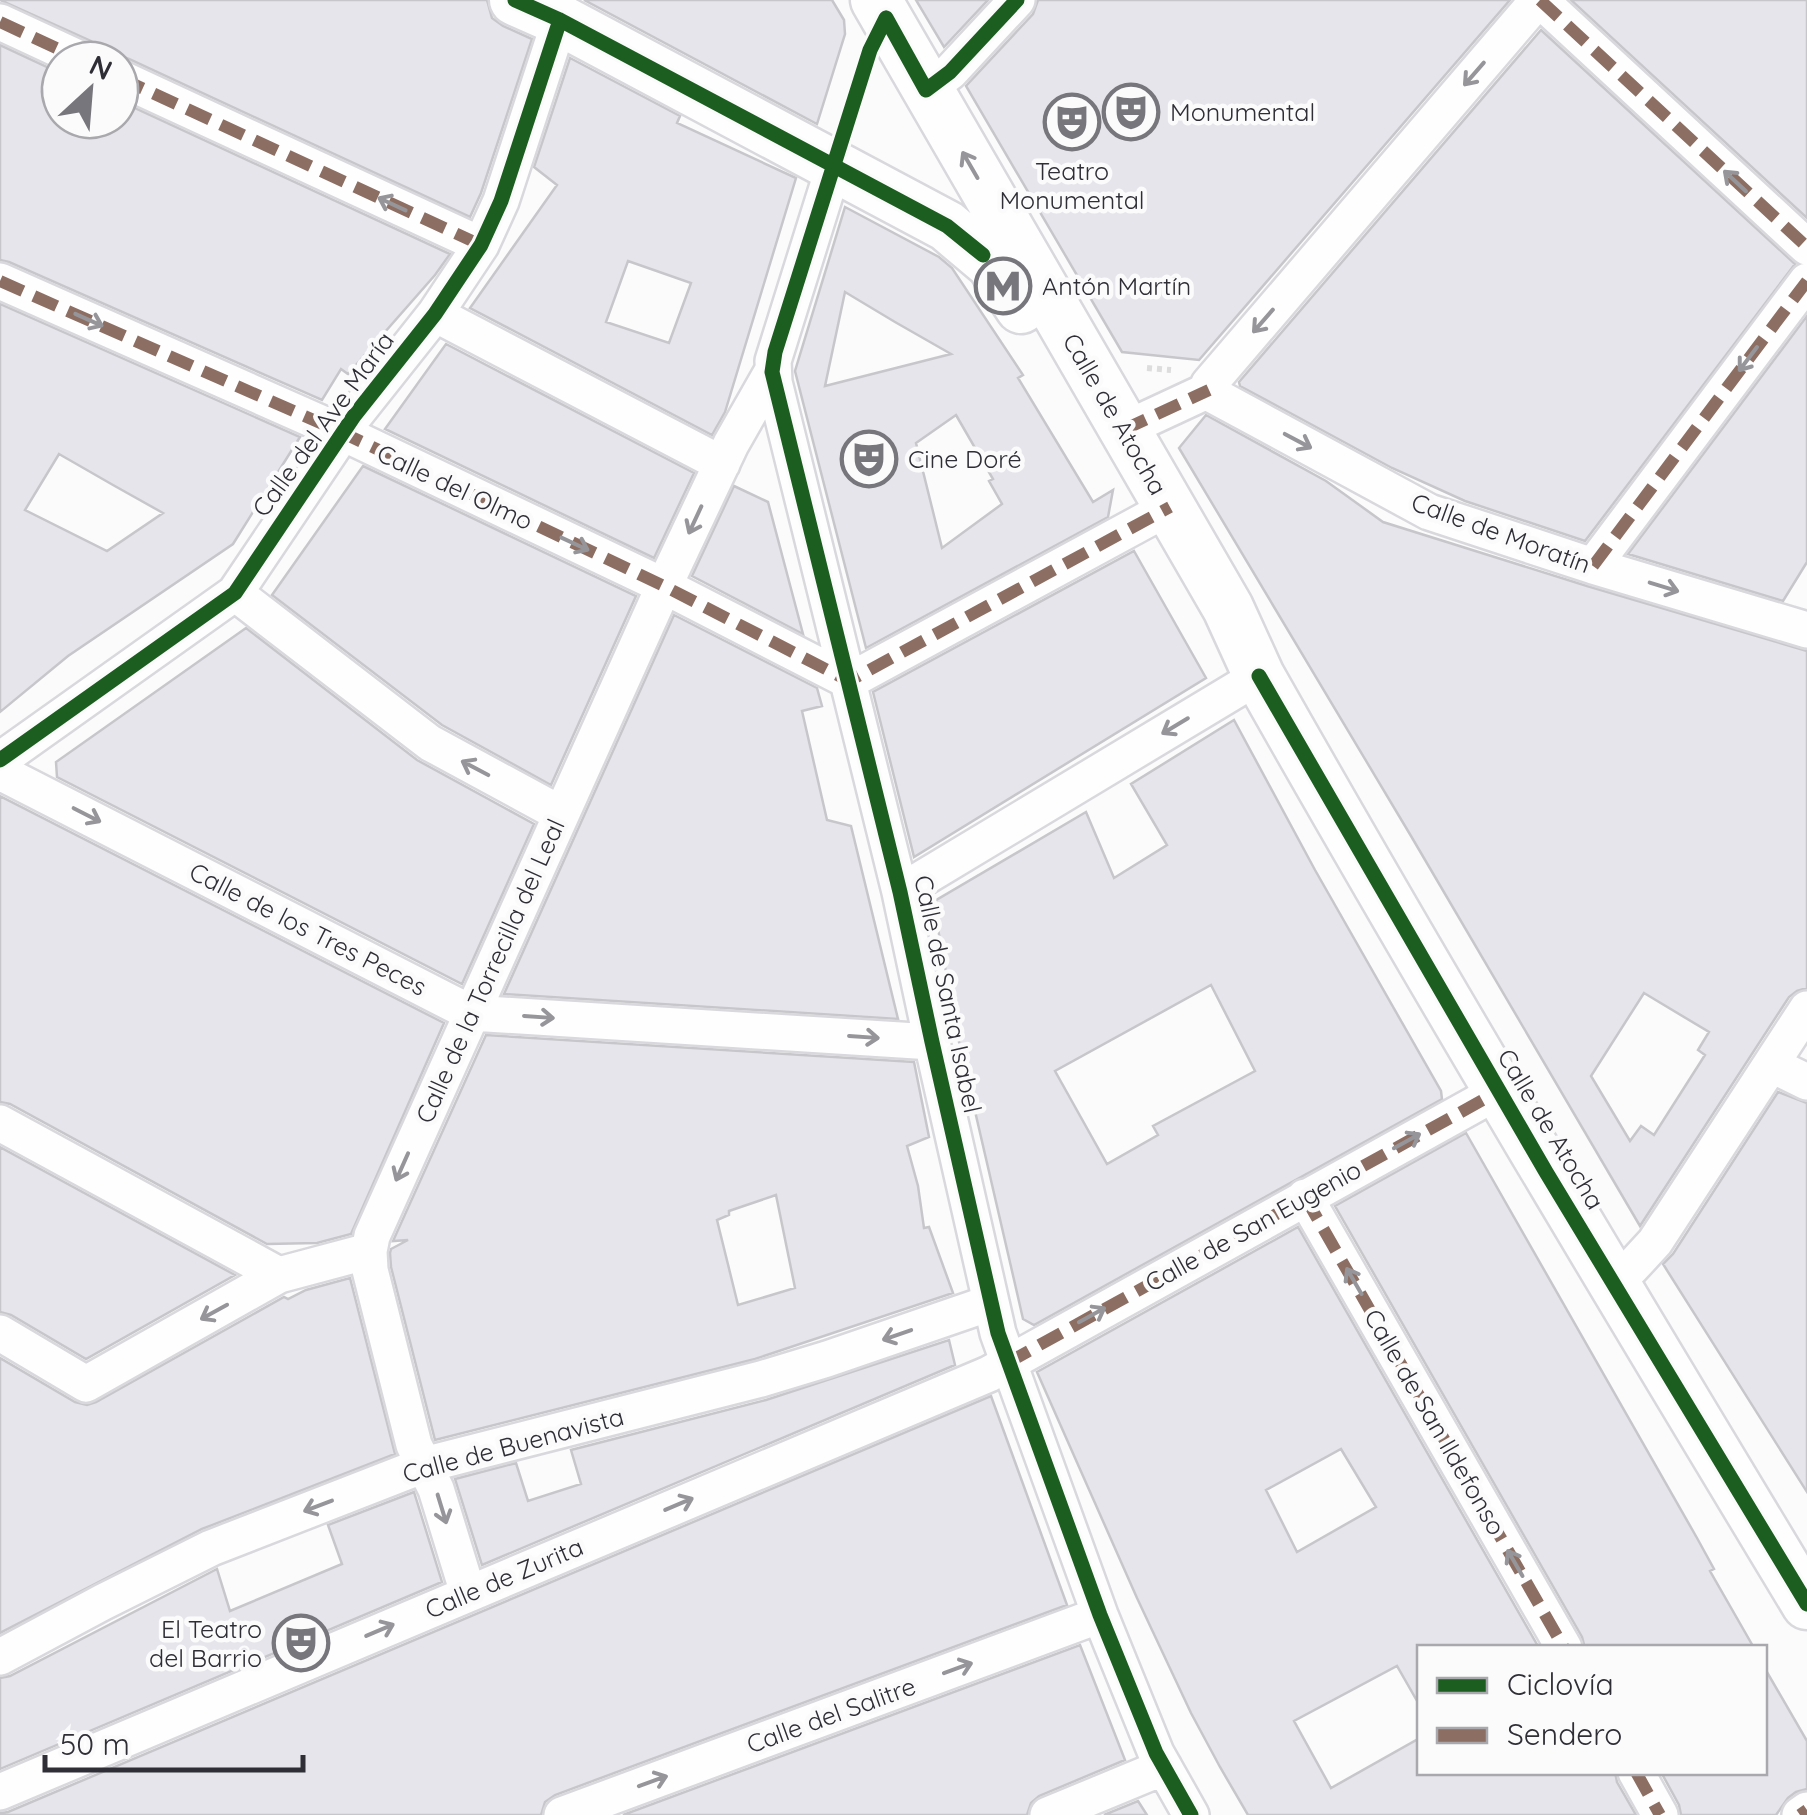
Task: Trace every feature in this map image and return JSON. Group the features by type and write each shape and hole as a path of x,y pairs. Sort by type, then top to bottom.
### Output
{"street":[{"name":"Calle de Atocha","path":"515,0 560,20 947,226 983,255 1016,298 1158,514 1228,608 1259,676 1498,1091 1807,1604"},
{"path":"926,90 950,72 1017,0"},
{"path":"1123,430 1211,392 1209,384 1539,0 1807,247"},
{"name":"Calle de Atocha","path":"881,9 1123,430 1158,514"},
{"name":"Calle del Ave María","path":"0,760 235,593 342,433 435,314 481,245 501,201 560,20"},
{"path":"0,22 40,41"},
{"path":"140,87 481,245"},
{"name":"Calle de Santa Isabel","path":"834,166 772,372 900,892 990,1303 1100,1615 1156,1753 1191,1815"},
{"name":"Calle del Olmo","path":"0,280 342,433 664,586 848,681"},
{"path":"1593,566 1807,281"},
{"path":"435,314 722,464"},
{"name":"Calle de la Torrecilla del Leal","path":"468,1593 436,1489 414,1445 370,1270 374,1228 664,586 752,404 772,372"},
{"name":"Calle de Moratín","path":"1211,392 1430,512 1593,566 1801,617"},
{"path":"848,681 1158,514"},
{"path":"235,593 430,743 561,814"},
{"path":"900,892 1259,676"},
{"name":"Calle de los Tres Peces","path":"0,772 471,1013 932,1042"},
{"path":"1611,1281 1631,1268 1655,1242 1807,1009"},
{"path":"1772,1064 1807,1082"},
{"name":"Calle de San Eugenio","path":"1008,1363 1498,1091"},
{"path":"0,1122 280,1275"},
{"name":"Calle de San Ildefonso","path":"1305,1197 1562,1645"},
{"path":"0,1333 86,1384 280,1275 369,1251"},
{"name":"Calle de Buenavista","path":"0,1657 211,1548 424,1465 761,1379 990,1303"},
{"name":"Calle de Zurita","path":"0,1792 1008,1363"},
{"name":"Calle del Salitre","path":"562,1815 1100,1615"},
{"path":"1048,1815 1164,1767"},
{"path":"1638,1775 1660,1815"},
{"path":"1800,1815 1807,1810"}],"path":[{"path":"834,166 881,9"}],"building":[{"path":"0,0 487,0 492,18 532,39 470,217 140,64 140,40 89,40"},
{"path":"584,0 832,0 844,20 845,34 817,124"},
{"path":"916,0 988,0 944,47"},
{"path":"1038,0 1510,0 1199,360 1122,352 966,86 1033,14"},
{"path":"1571,0 1807,0 1807,218"},
{"path":"1541,30 1795,264 1585,541 1465,501 1392,468 1239,382"},
{"path":"0,45 40,64 40,140 140,140 140,110 450,254 348,374 341,369 322,400 0,260"},
{"path":"570,58 680,116 677,123 796,178 725,412 712,435 470,308 557,185 534,167","holes":["628,261 691,283 669,343 606,322"]},
{"path":"845,207 939,257 952,268 1023,375 1018,378 1093,502 1113,490 1108,517 866,648 795,371","holes":["845,292 895,322 951,354 825,386","956,415 993,479 989,481 1002,504 942,548 916,443"]},
{"path":"0,304 300,437 233,544 68,656 0,712","holes":["59,454 163,513 107,551 25,510"]},
{"path":"1807,316 1807,562 1783,601 1628,554"},
{"path":"446,344 694,473 654,558 385,429"},
{"path":"1206,415 1326,481 1383,522 1807,651 1807,988 1789,997 1640,1226 1411,836 1179,448","holes":["1644,993 1709,1032 1698,1050 1705,1055 1654,1135 1641,1126 1630,1141 1591,1076"]},
{"path":"363,466 636,596 551,785 442,725 272,595"},
{"path":"734,486 768,502 803,634 692,576"},
{"path":"1134,551 1206,678 914,857 873,692"},
{"path":"674,615 817,688 822,706 802,711 827,820 851,826 898,1019 504,994"},
{"path":"246,628 417,760 534,824 462,984 57,777 56,762"},
{"path":"1234,720 1442,1099 1034,1325 1023,1319 959,1042 933,902 1086,812 1114,878 1167,845 1131,784","holes":["1211,985 1255,1071 1153,1126 1158,1135 1107,1164 1055,1071"]},
{"path":"0,796 444,1023 351,1234 317,1243 267,1244 0,1102"},
{"path":"486,1035 914,1062 929,1137 907,1146 924,1228 929,1227 953,1293 755,1359 435,1440 391,1267 391,1249 408,1240 393,1241","holes":["776,1195 795,1288 738,1305 717,1220 729,1215 729,1211"]},
{"path":"1778,1092 1807,1103 1807,1492 1663,1264"},
{"path":"1466,1133 1697,1538 1714,1569 1710,1571 1752,1645 1584,1645 1335,1206"},
{"path":"0,1147 235,1275 86,1359 0,1312"},
{"path":"1298,1227 1537,1645 1417,1645 1417,1701 1397,1666 1294,1721 1331,1788 1417,1740 1417,1775 1616,1775 1636,1815 1248,1815 1191,1713 1037,1372","holes":["1341,1449 1376,1507 1297,1552 1266,1490"]},
{"path":"350,1278 395,1454 202,1529 0,1633 0,1358 75,1402 87,1405 284,1297 288,1299"},
{"path":"949,1340 955,1365 482,1565 455,1479 516,1463 528,1501 581,1484 571,1450 766,1400"},
{"path":"991,1396 1067,1605 555,1795 545,1802 541,1815 0,1815 0,1813"},
{"path":"414,1492 442,1582 0,1769 0,1678 217,1569 230,1611 342,1564 328,1525"},
{"path":"1080,1645 1125,1760 1039,1796 1031,1803 1027,1815 623,1815"},
{"path":"1767,1672 1807,1741 1807,1789 1788,1798 1776,1815 1681,1815 1663,1775 1767,1775"},
{"path":"1138,1801 1147,1815 1104,1815"}],"marked path":[{"path":"1540,0 1807,247"},
{"path":"0,22 40,41"},
{"path":"140,87 481,245"},
{"path":"0,281 343,433 664,586 849,681 1170,507"},
{"path":"1593,566 1807,281"},
{"path":"1123,430 1209,390"},
{"path":"1007,1363 1499,1091"},
{"path":"1305,1197 1562,1645"},
{"path":"1638,1775 1660,1815"},
{"path":"1800,1815 1807,1810"}],"cycle path":[{"path":"515,0 560,20 947,226 983,255"},
{"path":"886,18 926,90 950,72 1017,0"},
{"path":"886,18 870,50 772,372 900,892 998,1333 1100,1615 1156,1753 1191,1815"},
{"path":"0,760 235,593 354,416 435,314 481,245 501,201 560,20"},
{"path":"1259,676 1546,1172 1807,1604"}],"place":[{"name":"Monumental","path":"1131,112"},
{"name":"Teatro Monumental","path":"1072,122"},
{"name":"Antón Martín","path":"1003,286"},
{"name":"Cine Doré","path":"869,459"},
{"name":"El Teatro del Barrio","path":"301,1643"}]}
